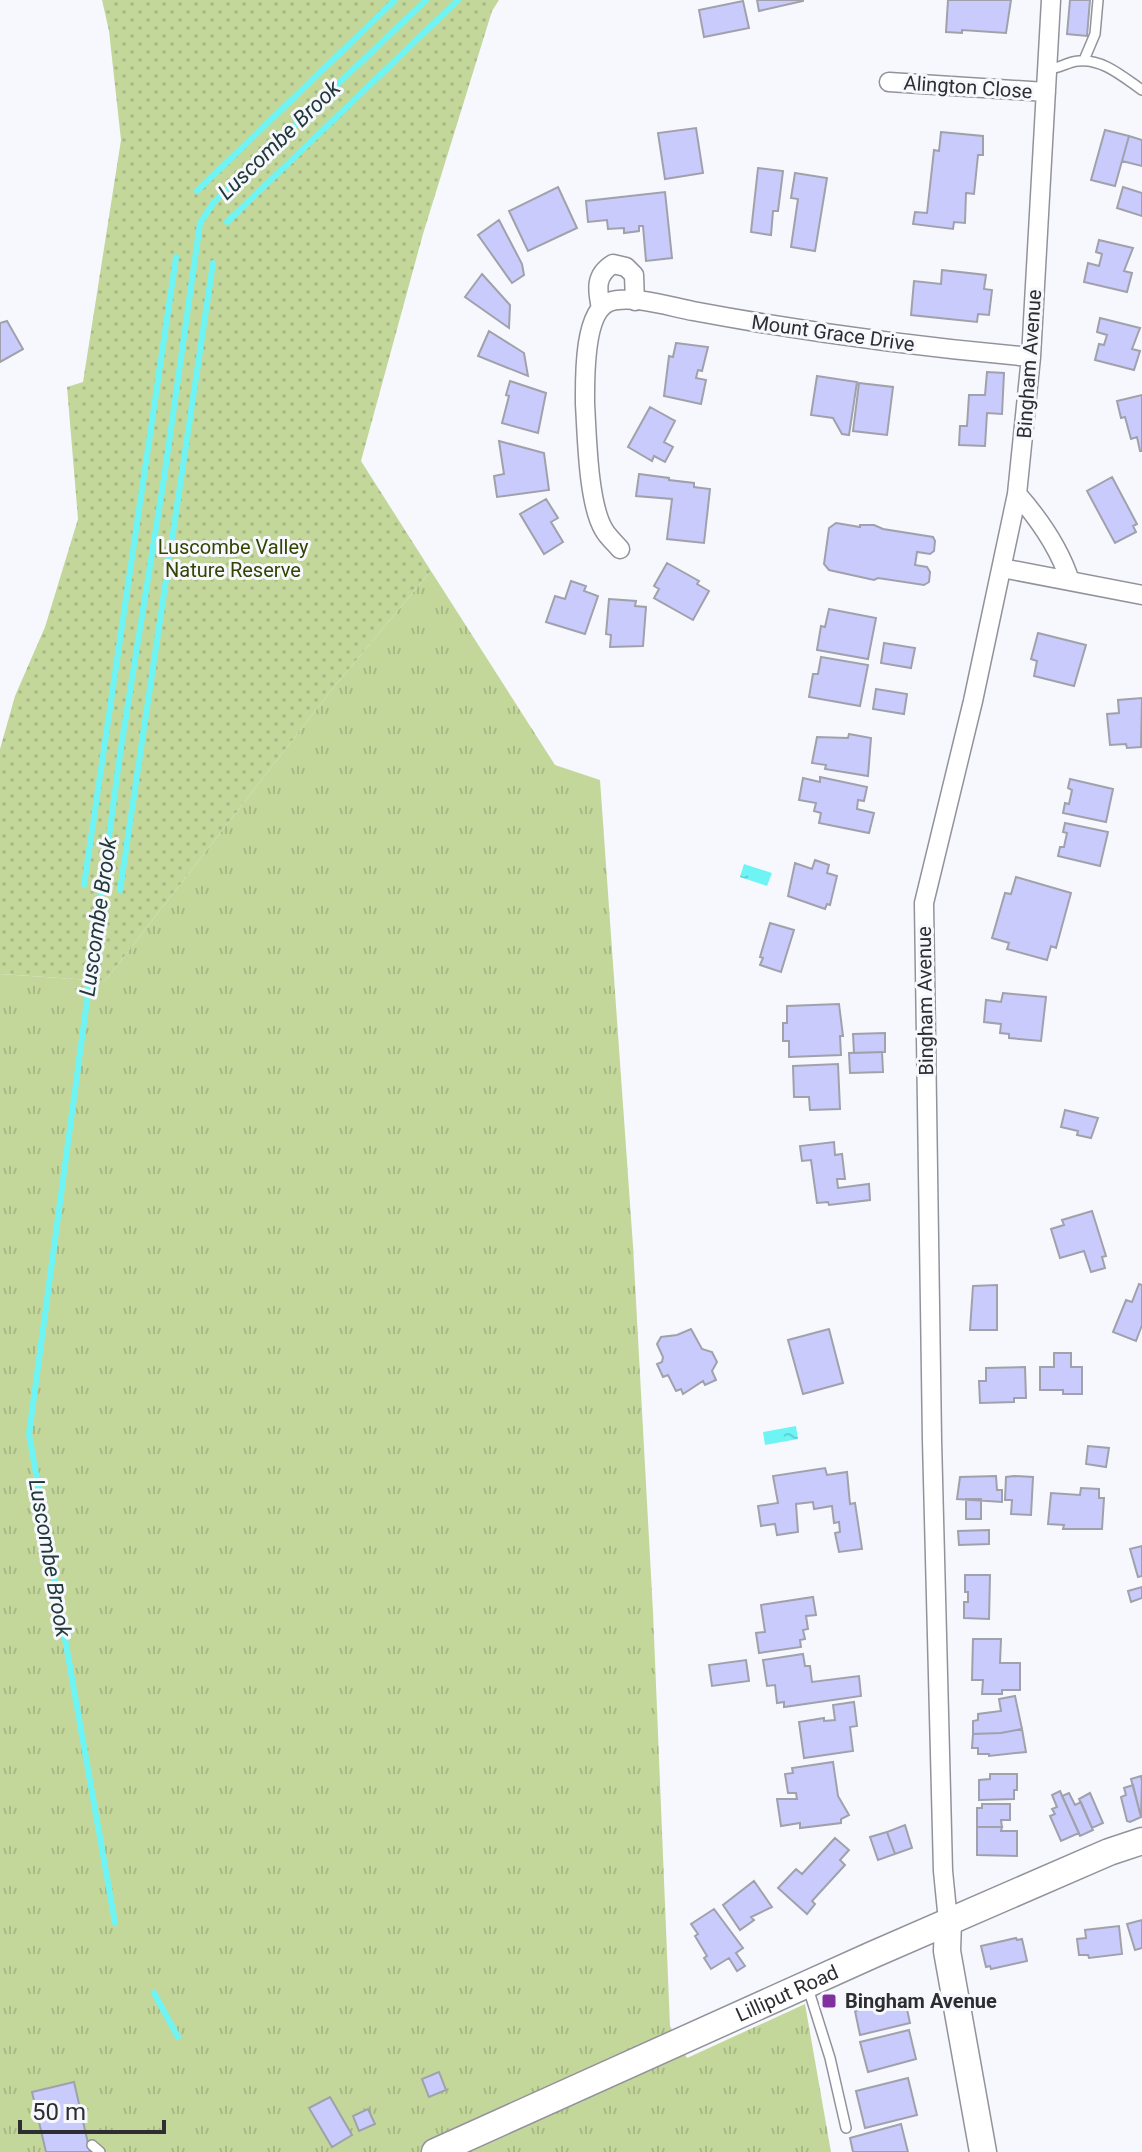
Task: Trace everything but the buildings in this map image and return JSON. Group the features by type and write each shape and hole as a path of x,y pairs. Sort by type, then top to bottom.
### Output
{"street":[{"name":"Bingham Avenue","path":"948,1921 943,1855 932,1440 924,903 973,701 1017,494 1031,357 1051,0"},
{"name":"Alington Close","path":"889,82 1046,92"},
{"path":"620,549 603,529 597,509 587,433 586,360 590,332 596,313 601,308 598,281 603,270 613,264 626,267 634,275 635,301"},
{"name":"Mount Grace Drive","path":"601,308 610,302 635,301 777,326 1031,357"},
{"path":"1017,494 1064,562 1070,581"},
{"path":"1002,568 1142,595"},
{"name":"Lilliput Road","path":"435,2152 948,1921 1109,1852 1142,1841"},
{"path":"948,1921 947,1951 983,2152"}],"lane":[{"path":"1084,60 1095,34 1098,0"},
{"path":"1047,69 1057,69 1073,61 1101,63 1142,90"},
{"path":"807,1985 830,2058 846,2128"}],"green space":[{"name":"Luscombe Valley Nature Reserve","path":"102,0 499,0 492,11 423,234 361,461 431,571 333,688 105,981 0,974 0,749 15,696 45,627 78,519 67,387 83,382 121,140 109,31"},
{"path":"431,571 555,765 600,780 633,1246 653,1612 670,2026 687,2058 805,2004 831,2152 0,2152 0,974 105,981 333,688"}],"water":[{"path":"744,864 772,873 767,886 740,877"},
{"path":"796,1426 798,1439 765,1445 763,1432"}],"waterway":[{"path":"197,191 395,0"},
{"name":"Luscombe Brook","path":"115,1923 29,1434 120,754 200,223 214,202 426,0"},
{"path":"227,222 458,0"},
{"path":"84,885 176,257"},
{"path":"120,890 213,263"},
{"path":"154,1993 178,2037"}],"place":[{"name":"Bingham Avenue","path":"829,2001"}]}
